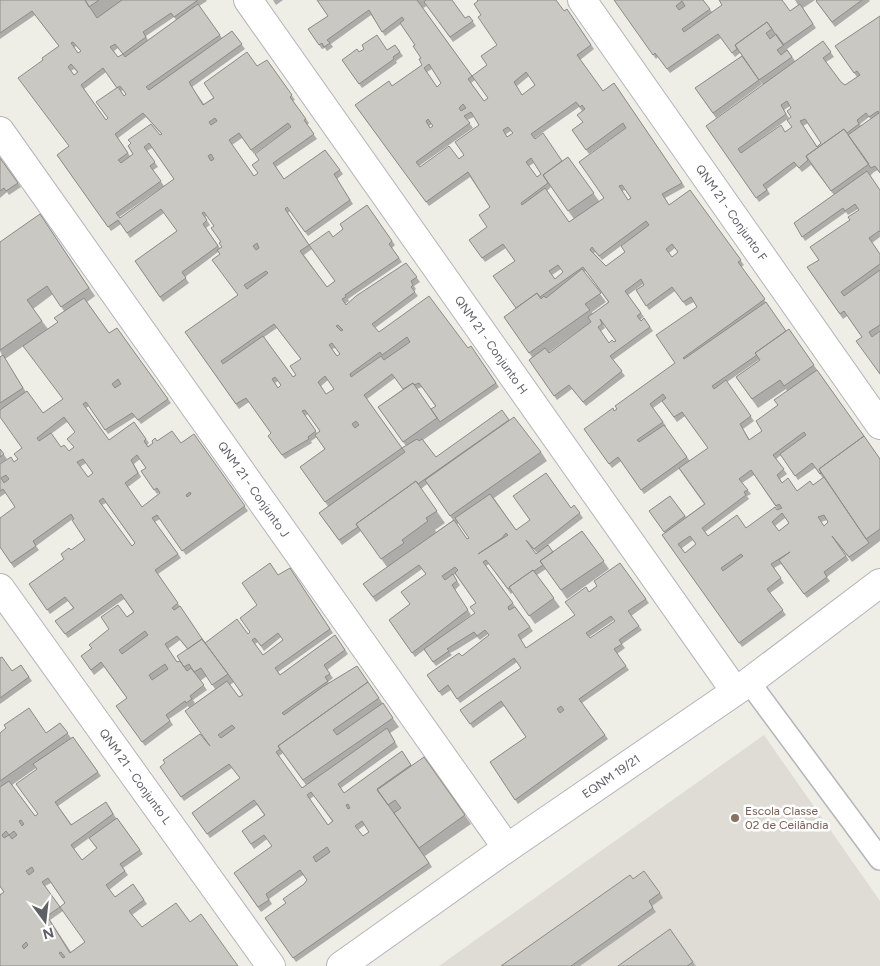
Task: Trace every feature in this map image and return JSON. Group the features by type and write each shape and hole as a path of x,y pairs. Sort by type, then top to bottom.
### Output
{"street":[{"name":"QNM 21 - Conjunto H","path":"248,0 742,686"},
{"name":"QNM 21 - Conjunto F","path":"582,0 880,425"},
{"name":"QNM 21 - Conjunto J","path":"0,131 507,848"},
{"name":"EQNM 19/21","path":"341,966 507,848 742,686 880,583"},
{"name":"QNM 21 - Conjunto L","path":"0,588 271,966"},
{"path":"742,686 880,859"}],"shaded area":[{"name":"Escola Classe 02 de Ceilândia","path":"764,735 880,901 880,966 439,966"}],"building":[{"path":"0,0 85,0 97,18 122,0 198,0 174,17 171,13 143,32 146,37 123,54 125,57 198,4 220,35 146,87 149,90 232,31 242,44 189,82 203,105 214,98 204,83 247,52 257,66 267,60 292,95 290,97 314,134 273,163 284,179 325,150 340,170 334,174 350,200 305,232 287,207 285,209 309,245 329,231 333,237 343,229 340,224 367,205 392,241 389,244 399,258 345,295 346,297 342,299 346,305 356,296 406,263 417,277 411,281 413,285 411,287 415,292 372,324 379,332 429,296 468,348 471,346 496,383 440,422 431,409 436,406 419,383 414,385 413,383 403,389 392,374 364,395 402,448 325,502 300,467 325,449 315,435 320,431 305,410 302,411 316,431 308,437 309,439 282,455 268,436 271,433 246,398 236,404 185,332 238,295 212,260 220,254 217,250 222,247 219,243 221,242 211,228 214,226 204,212 202,213 207,220 203,224 218,246 182,272 186,278 160,297 135,261 177,231 161,209 127,233 118,220 108,227 57,155 69,146 18,78 59,46 32,11 0,33","holes":["73,42 81,51 78,53 71,43","115,44 123,54 118,57 110,47","71,64 78,72 74,75 68,67","103,68 117,88 96,102 108,118 106,120 81,85","120,86 126,94 124,96 118,87","143,113 162,134 160,135 151,124 128,140 131,143 128,146 133,154 121,163 118,160 128,153 115,134","215,118 217,121 211,125 209,122","288,123 291,127 255,154 259,160 252,165 258,173 254,176 229,140 239,133 251,150","149,143 174,179 120,218 116,213 161,181 150,166 155,162 144,147","211,154 214,159 211,161 208,156","257,243 259,248 256,250 253,246","309,245 335,281 327,287 300,251","266,271 268,273 247,289 244,285","274,324 301,359 290,366 296,375 293,377 263,336 223,364 221,361","407,337 410,342 384,360 381,356 351,377 350,374 380,352 382,355","332,343 340,354 337,356 329,345","325,376 334,389 326,394 318,382","275,377 281,385 278,388 272,379","356,421 359,425 355,428 352,424"]},
{"path":"85,0 99,0 89,7"},
{"path":"317,0 417,0 472,76 487,65 481,56 497,45 478,17 481,15 474,4 477,0 556,0 564,11 567,9 591,45 577,55 603,91 614,83 682,183 662,194 669,205 690,190 741,260 738,262 765,299 683,358 766,302 786,331 755,353 757,355 712,386 714,389 726,380 751,416 740,424 749,440 762,431 756,421 778,405 774,400 817,370 864,436 819,469 820,474 812,463 795,476 780,454 806,435 804,432 773,455 784,469 777,475 782,483 788,478 797,491 810,481 813,485 824,477 869,543 849,557 832,536 846,556 824,572 827,577 804,594 779,560 790,552 771,564 781,578 767,589 783,610 739,643 662,535 705,504 679,468 708,448 682,412 674,417 662,401 666,398 663,394 650,404 663,422 637,440 639,442 664,425 687,457 641,490 618,457 609,464 584,429 613,408 614,411 617,409 615,406 675,363 656,335 697,307 691,297 683,302 672,287 646,306 636,290 644,285 641,279 625,291 641,313 637,316 641,321 644,318 650,327 610,356 622,371 583,402 569,385 554,396 529,360 545,348 549,353 591,322 588,317 609,302 583,267 540,297 537,293 516,308 493,276 515,261 503,244 482,258 469,240 487,227 479,215 490,207 468,172 426,202 355,105 389,81 392,86 422,65 419,59 421,58 413,46 415,45 400,23 404,20 402,17 382,32 369,10 327,40 330,43 324,47 322,43 319,45 308,29 328,16","holes":["429,64 441,83 437,87 424,68","526,72 535,85 522,95 514,82","472,76 488,98 484,101 468,79","576,102 585,109 577,115 583,122 572,130 586,150 623,123 626,128 579,162 604,198 569,222 545,188 522,205 521,203 548,183 543,175 562,161 543,133 535,139 531,134","463,104 466,108 461,111 459,108","471,112 479,125 455,142 464,155 459,159 449,146 420,167 416,162 470,123 464,116","428,119 433,126 430,128 426,121","508,127 513,133 507,137 503,130","531,158 541,174 537,177 526,162","622,185 631,198 628,200 619,186","646,221 649,225 621,246 625,252 606,266 590,250 592,247 599,256","672,244 678,252 672,257 666,249","558,265 563,272 555,279 549,271","600,319 616,341 612,340 609,343 598,327 602,324","751,470 776,506 779,504 782,508 777,510 775,507 746,528 737,515 708,536 702,528 746,495 744,492 748,490 739,479","782,513 789,523 779,531 772,522","824,515 828,522 824,526 818,517","690,536 696,544 685,553 678,544","741,554 743,556 723,571 721,568"]},
{"path":"426,0 452,0 465,18 469,16 473,21 450,37 424,2"},
{"path":"614,0 703,0 710,9 682,29 684,32 722,5 719,0 782,0 790,11 800,4 813,24 783,45 767,22 735,45 737,49 732,53 718,34 667,69 655,53 653,55","holes":["682,1 685,6 679,10 676,6"]},
{"path":"817,0 862,0 832,22"},
{"path":"880,16 880,173 875,166 871,168 848,135 879,113 878,111 869,117 866,113 857,120 859,124 847,133 844,129 806,156 808,160 799,168 794,162 763,185 767,190 756,198 706,126 823,41 831,52 823,58 845,85 860,75 857,71 854,73 835,46","holes":["787,101 791,108 787,111 791,117 787,120 792,127 785,132 781,125 741,153 738,149 786,114 781,105","805,119 821,143 817,147 800,121"]},
{"path":"767,22 772,29 766,33 770,39 776,34 784,45 777,50 781,55 787,50 792,57 759,80 735,45"},
{"path":"377,35 387,50 395,45 400,52 393,57 394,59 359,84 342,60 357,49 359,52 364,49 362,45"},
{"path":"742,56 759,80 713,113 695,88"},
{"path":"844,129 869,164 831,191 806,156"},
{"path":"568,157 594,193 568,211 543,175"},
{"path":"0,158 18,183 6,191 4,188 0,191"},
{"path":"867,171 880,190 880,232 869,238 880,254 880,264 841,292 844,296 880,270 880,325 869,332 872,337 880,331 880,374 856,341 862,337 844,311 840,314 807,267 819,260 810,247 850,220 848,217 859,210 855,204 845,211 843,208 802,237 794,223"},
{"path":"40,214 89,288 61,307 47,286 27,300 42,321 0,350 0,242"},
{"path":"582,269 601,293 585,304 590,310 529,353 504,317 537,293 541,299 544,296 546,298"},
{"path":"84,298 109,333 117,328 168,399 138,420 132,413 105,430 86,402 83,404 109,440 134,422 146,439 144,441 148,447 155,438 157,441 172,431 181,443 194,434 245,506 182,551 157,515 152,518 178,554 155,570 178,603 172,608 174,610 180,606 205,643 237,619 248,634 250,632 240,618 257,605 242,583 270,563 278,575 290,568 330,629 275,668 280,675 335,635 345,650 324,665 330,674 325,677 328,681 282,713 284,715 324,686 357,666 368,682 278,746 280,749 276,752 302,788 387,728 395,742 338,784 344,793 402,751 411,765 377,789 429,863 293,958 265,918 286,903 283,899 307,880 300,870 266,894 269,900 258,907 234,873 272,846 264,835 251,844 242,831 265,815 254,800 207,834 192,813 240,778 229,764 181,797 160,767 165,763 163,760 200,734 210,746 185,711 227,681 239,697 243,695 202,639 188,649 177,636 165,644 177,662 180,661 187,671 191,668 204,685 190,696 192,699 186,703 185,701 166,715 170,721 142,742 116,706 127,698 101,662 91,670 81,656 92,648 89,645 109,629 101,617 118,605 127,617 134,612 121,594 65,634 55,621 74,608 65,597 47,610 29,584 64,559 61,554 69,548 71,550 85,540 72,520 74,519 71,514 33,541 36,546 11,563 0,547 0,518 15,507 3,489 0,491 0,464 11,457 14,462 18,459 14,454 22,448 0,417 0,410 27,391 43,413 63,399 23,346 58,322 54,318","holes":["118,379 121,384 115,388 112,384","64,417 75,432 67,439 74,447 69,451 64,445 61,447 51,433 39,441 37,438","137,455 146,468 141,471 154,490 157,488 160,493 142,507 125,483 138,473 131,460","83,459 93,473 88,477 77,462","6,475 9,479 4,483 1,478","103,498 135,543 132,546 99,501","145,631 148,635 122,654 119,650","278,633 283,640 263,655 252,640 255,638 261,646","165,664 168,669 152,680 149,675","232,725 235,728 221,738 218,735","311,792 333,821 328,825 307,795","362,821 369,832 363,836 355,826","327,847 330,852 316,862 313,857"]},
{"path":"789,329 814,365 784,386 780,380 752,399 736,377 760,360 755,353"},
{"path":"3,355 23,388 0,403 0,357"},
{"path":"413,383 437,418 403,442 378,407"},
{"path":"502,410 509,420 418,484 416,481 356,524 358,527 339,540 319,513 405,452 402,448 417,439 419,441 422,439 436,457"},
{"path":"514,417 541,452 450,516 425,480"},
{"path":"864,436 880,459 880,529 866,539 819,469"},
{"path":"0,449 4,454 0,457"},
{"path":"546,473 571,508 574,505 580,513 534,549 526,540 536,554 548,545 553,552 540,561 543,565 533,570 510,588 508,589 486,560 483,562 513,603 508,607 509,610 515,607 530,627 518,635 526,648 575,615 565,602 586,587 589,592 597,586 594,581 620,563 646,599 628,611 639,626 619,640 622,644 614,649 626,666 579,699 605,735 515,800 490,762 526,737 501,701 470,724 460,710 521,668 514,658 457,699 448,685 439,692 427,675 459,653 462,656 489,635 485,630 477,636 474,632 447,649 449,651 433,662 424,649 475,613 470,607 476,603 455,573 458,570 455,567 442,576 445,580 453,574 457,581 452,585 468,610 412,653 389,620 410,604 401,592 426,574 419,565 373,597 363,584 454,520 467,539 469,538 455,518 490,494 516,530 530,520 513,496","holes":["506,533 508,535 478,554 502,538","611,616 615,621 590,638 586,633","561,706 564,710 560,713 557,709"]},
{"path":"416,481 437,511 426,518 428,521 402,540 404,543 381,559 356,524"},
{"path":"670,496 685,516 664,532 649,511"},
{"path":"582,531 604,561 561,590 540,561"},
{"path":"533,570 554,598 529,616 509,587"},
{"path":"202,639 228,674 212,685 201,668 194,672 189,664 184,667 177,656"},
{"path":"2,657 12,671 21,665 29,677 0,698 0,658"},
{"path":"368,682 379,698 333,730 337,735 383,703 393,718 303,780 278,746"},
{"path":"29,708 46,733 60,723 68,733 0,781 0,733 6,728 4,725"},
{"path":"73,737 98,772 55,802 71,825 106,802 113,814 71,845 82,860 97,848 89,838 117,818 140,850 120,864 125,871 106,885 115,897 133,884 144,900 129,911 142,927 176,903 190,922 201,914 238,966 0,966 0,895 4,892 0,886 0,787 9,781 35,816 38,814 16,784 37,769 33,764","holes":["6,831 9,835 4,838 2,835","14,831 17,835 12,839 9,835","32,867 34,871 29,875 26,871","48,878 65,903 60,907 42,882","60,907 85,942 70,953 47,916","26,942 28,945 24,949 22,946"]},
{"path":"424,757 465,815 419,848 394,813 401,808 395,800 388,805 377,790"},
{"path":"644,871 660,893 649,901 653,908 571,966 501,966 630,875 633,879"},
{"path":"670,929 693,962 687,966 618,966"}],"place":[{"name":"Escola Classe 02 de Ceilândia","path":"735,818"}]}
